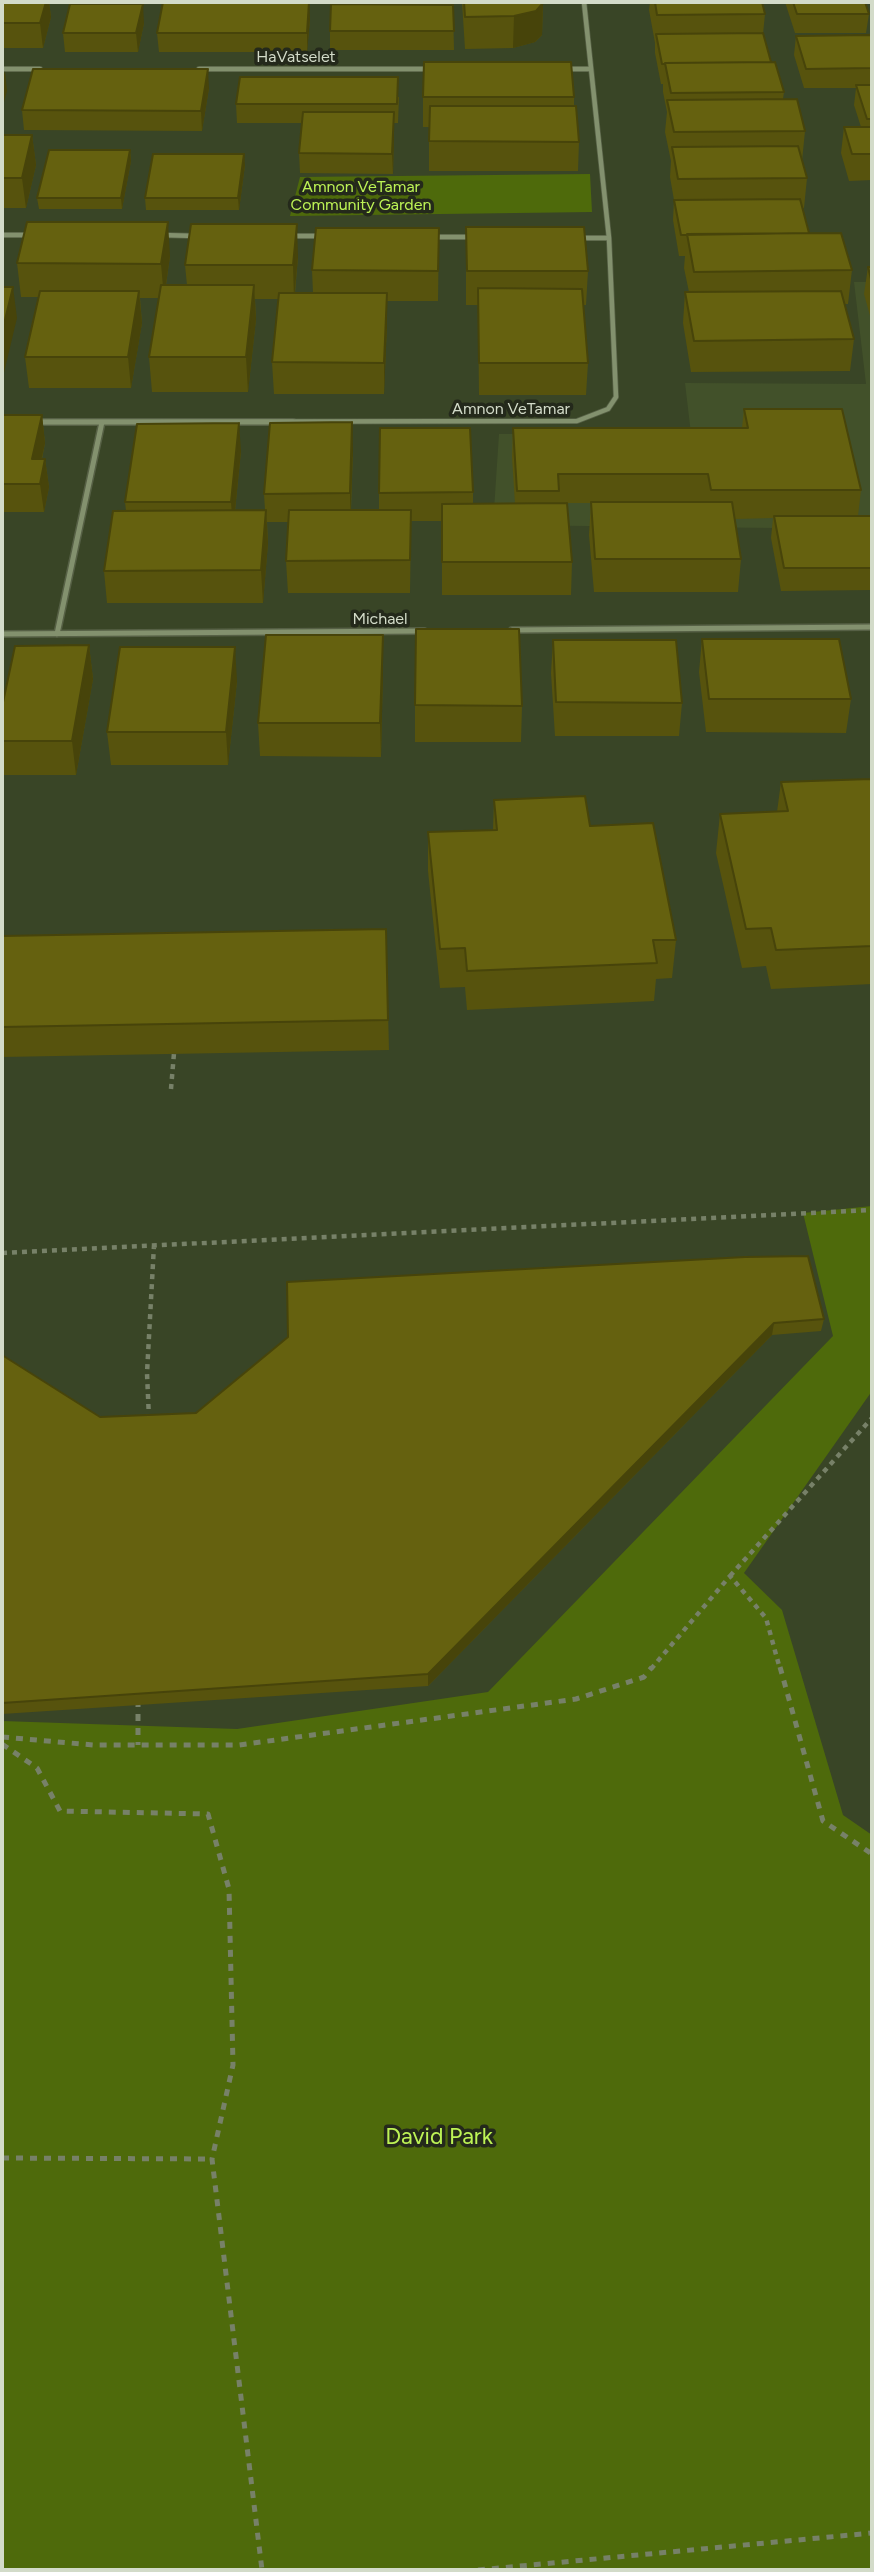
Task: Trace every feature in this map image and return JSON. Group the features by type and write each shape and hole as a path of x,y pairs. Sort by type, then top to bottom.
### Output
{"street":[{"name":"Amnon VeTamar","path":"27,422 577,421 608,409 616,397 609,238 584,2"},
{"path":"2,69 43,69"},
{"name":"HaVatselet","path":"193,69 440,69"},
{"path":"550,69 590,69"},
{"path":"2,234 43,235"},
{"path":"154,235 209,236"},
{"path":"278,236 333,236"},
{"path":"416,237 485,237"},
{"path":"568,238 609,238"},
{"path":"57,634 102,422"},
{"path":"499,630 872,627"},
{"name":"Michael","path":"2,634 430,631"}],"path":[{"path":"171,1089 174,1054"},
{"path":"2,1253 872,1210"},
{"path":"149,1428 147,1373 154,1245"},
{"path":"2,1737 93,1745 239,1745 576,1699 644,1677 730,1576 872,1418"},
{"path":"730,1576 766,1618 823,1821 872,1854"},
{"path":"138,1745 139,1691"},
{"path":"2,1744 37,1768 60,1811 208,1814 229,1889 233,2065 212,2159 262,2570"},
{"path":"2,2158 212,2159"},
{"path":"478,2570 872,2533"}],"shaded area":[{"path":"854,282 872,282 872,529 493,525 499,434 691,434 685,383 866,384"}],"green space":[{"name":"Amnon VeTamar Community Garden","path":"590,174 592,212 290,216 300,177"},
{"name":"David Park","path":"872,1206 872,1391 744,1573 782,1610 843,1815 872,1835 872,2570 2,2570 2,1721 237,1729 488,1692 833,1336 803,1213"}],"building":[{"path":"2,2 46,2 40,23 2,23"},
{"path":"163,2 309,2 307,33 157,33"},
{"path":"464,2 543,3 536,11 514,16 465,17"},
{"path":"655,2 762,2 765,14 657,15"},
{"path":"793,2 865,2 869,14 797,14"},
{"path":"70,4 143,4 136,33 63,33"},
{"path":"331,4 453,5 454,31 330,31"},
{"path":"763,33 771,62 662,64 656,34"},
{"path":"872,35 872,68 806,69 796,36"},
{"path":"424,62 571,62 574,97 423,97"},
{"path":"775,62 784,92 671,93 665,63"},
{"path":"33,69 208,69 201,111 22,110"},
{"path":"240,77 398,77 397,104 236,104"},
{"path":"856,85 872,85 872,119 867,119"},
{"path":"797,99 805,131 674,132 667,100"},
{"path":"430,106 576,106 579,142 429,141"},
{"path":"303,112 394,112 392,154 299,153"},
{"path":"844,127 872,127 872,154 852,154"},
{"path":"2,135 32,135 22,178 2,178"},
{"path":"798,146 807,178 678,179 672,147"},
{"path":"49,150 130,150 121,198 37,198"},
{"path":"153,154 244,154 238,198 145,198"},
{"path":"800,199 809,233 681,235 674,200"},
{"path":"27,222 168,222 161,264 17,263"},
{"path":"191,224 297,224 293,265 185,265"},
{"path":"466,227 584,227 588,271 467,271"},
{"path":"316,228 439,228 438,271 312,270"},
{"path":"841,233 852,270 694,272 687,234"},
{"path":"868,267 872,267 872,283"},
{"path":"161,285 254,285 246,357 149,357"},
{"path":"2,287 13,287 2,332"},
{"path":"478,288 582,289 588,363 479,363"},
{"path":"40,291 139,291 128,357 25,357"},
{"path":"841,291 854,339 694,341 685,292"},
{"path":"279,293 387,293 384,363 272,362"},
{"path":"744,409 842,409 861,490 711,490 708,474 558,474 559,491 517,491 513,428 748,428"},
{"path":"2,415 42,415 32,459 45,459 40,484 2,484"},
{"path":"352,422 350,493 264,494 270,423"},
{"path":"239,423 231,502 125,502 137,424"},
{"path":"380,428 470,428 473,492 379,493"},
{"path":"591,502 732,502 741,559 595,559"},
{"path":"567,503 572,562 442,562 442,504"},
{"path":"266,510 261,570 104,571 113,511"},
{"path":"289,510 411,510 410,560 286,561"},
{"path":"774,516 872,516 872,568 784,568"},
{"path":"416,629 519,629 522,706 415,705"},
{"path":"266,635 383,635 380,723 258,723"},
{"path":"702,639 839,639 851,699 709,699"},
{"path":"553,640 676,640 682,703 556,702"},
{"path":"89,645 72,741 2,741 2,707 15,646"},
{"path":"120,647 235,647 226,732 107,732"},
{"path":"871,779 872,946 776,950 771,928 746,929 720,814 788,811 781,782"},
{"path":"585,796 590,826 653,823 676,940 653,940 657,963 467,971 465,948 440,949 428,832 497,830 494,800"},
{"path":"386,929 388,1020 2,1027 2,936"},
{"path":"808,1256 824,1319 774,1323 428,1674 2,1703 2,1355 100,1417 196,1413 288,1337 287,1282 745,1257"}]}
